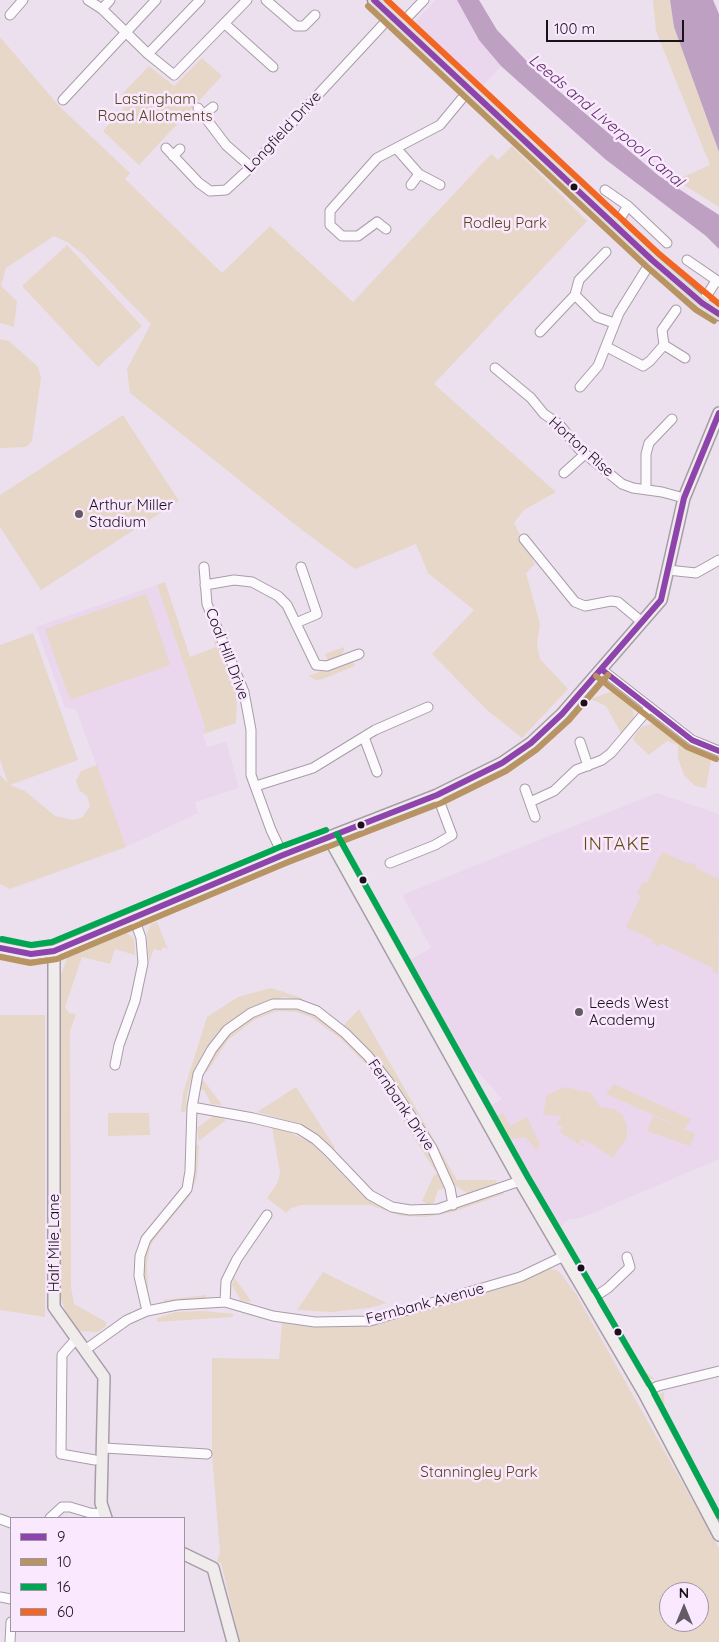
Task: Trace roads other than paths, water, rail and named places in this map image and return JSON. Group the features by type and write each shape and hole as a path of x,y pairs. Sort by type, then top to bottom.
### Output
{"main road":[{"path":"374,0 652,260 702,303 719,314"}],"street":[{"path":"10,15 23,0"},
{"path":"88,0 102,9 148,54 174,74 247,0"},
{"path":"102,9 110,0"},
{"path":"63,100 156,0"},
{"path":"148,54 200,0"},
{"path":"266,0 296,26 304,26 315,15"},
{"name":"Longfield Drive","path":"166,148 210,191 226,190 395,21 424,0"},
{"path":"225,24 273,67"},
{"path":"386,229 378,222 358,236 342,236 330,225 330,211 378,158 440,125 469,90"},
{"path":"213,107 200,111 226,145 251,167"},
{"path":"396,148 419,174 440,186"},
{"path":"173,156 180,149"},
{"path":"411,185 419,174"},
{"path":"605,190 628,206 666,243"},
{"path":"615,226 628,206"},
{"path":"540,332 575,296 579,280 606,252"},
{"path":"580,386 598,366 607,347 614,322 652,260"},
{"path":"687,260 718,281 702,303"},
{"path":"575,296 598,317 614,322"},
{"path":"607,347 643,366 664,345 662,330 676,310"},
{"path":"664,345 684,358"},
{"name":"Horton Rise","path":"494,368 531,398 544,414 558,424 585,454 622,484 684,498"},
{"path":"0,948 31,954 54,951 283,855 437,795 502,763 531,743 562,714 661,600 684,498 719,413"},
{"path":"646,489 646,454 649,443 672,419"},
{"path":"564,473 585,454"},
{"path":"524,539 575,602 585,606 611,601 618,602 642,622"},
{"path":"668,570 696,573 719,560"},
{"name":"Coal Hill Drive","path":"204,567 207,604 244,692 251,730 251,775 270,830 283,855"},
{"path":"296,624 316,614 301,567"},
{"path":"205,585 234,580 252,582 278,596 287,605 316,665 327,666 359,654"},
{"path":"601,669 692,740 719,751"},
{"path":"256,786 313,768 364,737 428,707"},
{"path":"530,802 554,791 567,776 611,753 650,707"},
{"path":"364,737 377,772"},
{"path":"580,742 588,766"},
{"path":"525,789 535,817"},
{"path":"390,863 435,845 452,835 437,795"},
{"path":"329,838 520,1181 644,1393 719,1535"},
{"path":"115,1065 119,1045 135,1000 143,963 141,938 134,918"},
{"name":"Half Mile Lane","path":"54,951 54,1307 104,1377 104,1448 101,1503 104,1516"},
{"name":"Fernbank Drive","path":"146,1311 139,1276 140,1256 146,1239 186,1188 190,1171 192,1107 198,1074 212,1049 228,1030 251,1013 272,1004 300,1005 317,1011 345,1033 368,1056 388,1081 432,1148 450,1188 453,1205"},
{"path":"192,1107 253,1118 299,1129 315,1139 328,1151 370,1195 392,1207 426,1210 453,1205 520,1181"},
{"path":"225,1302 226,1281 237,1259 267,1216"},
{"name":"Fernbank Avenue","path":"85,1350 127,1320 146,1311 177,1305 225,1302 273,1316 308,1321 370,1321 520,1277 564,1256"},
{"path":"590,1300 608,1288 630,1267 627,1257"},
{"path":"76,1339 62,1355 61,1454 95,1460"},
{"path":"644,1393 658,1386 719,1371"},
{"path":"104,1448 207,1454"},
{"path":"51,1517 62,1507 70,1507 104,1516"},
{"path":"185,1554 213,1568 232,1642"}],"place":[{"name":"Arthur Miller Stadium","path":"79,514"},
{"name":"Leeds West Academy","path":"579,1012"}],"district":[{"name":"INTAKE","path":"617,845"}],"park label":[{"name":"Lastingham Road Allotments","path":"155,108"},
{"name":"Rodley Park","path":"505,223"},
{"name":"Stanningley Park","path":"479,1472"}],"water label":[{"name":"Leeds and Liverpool Canal","path":"606,121"}]}
